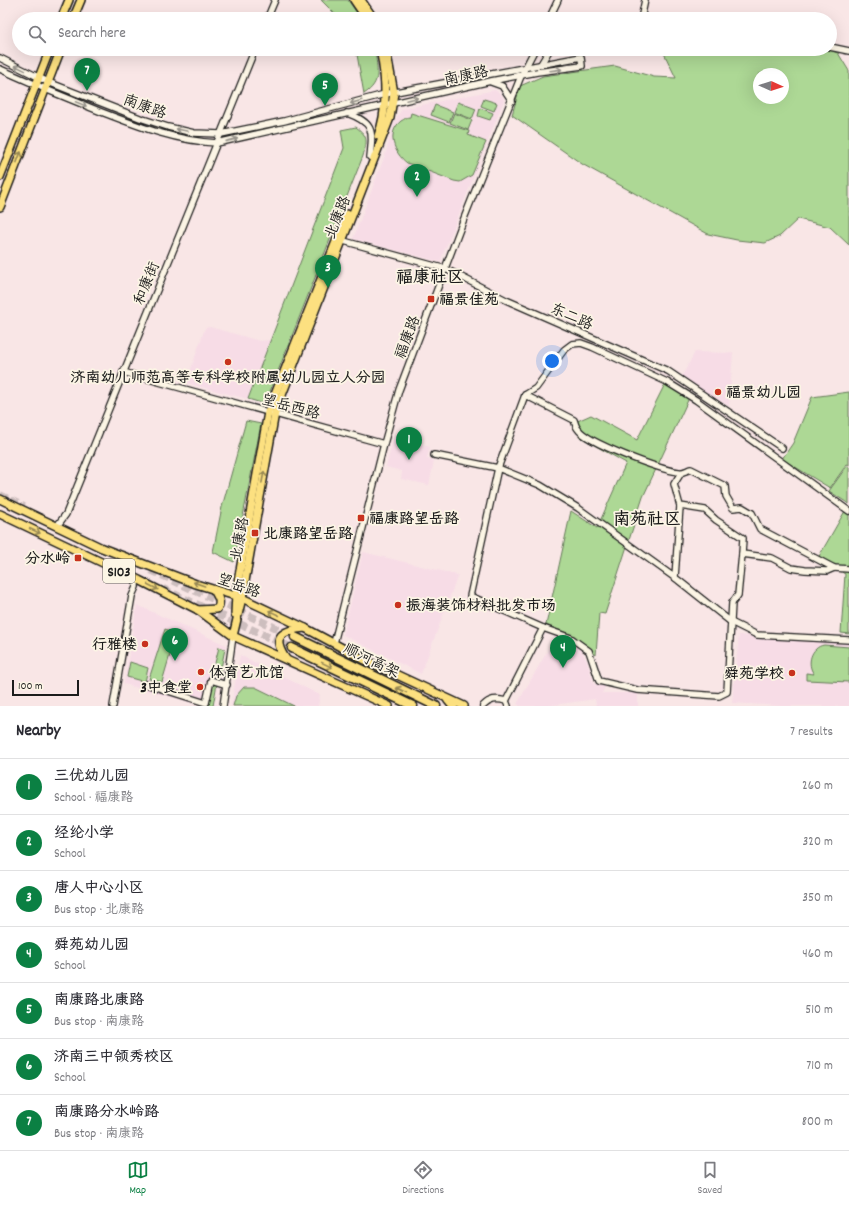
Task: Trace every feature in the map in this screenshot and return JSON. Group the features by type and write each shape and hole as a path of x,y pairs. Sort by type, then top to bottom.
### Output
{"highway":[{"name":"顺河高架","path":"295,637 436,706"},
{"name":"顺河高架","path":"292,648 413,706"}],"main road":[{"path":"64,12 69,0"},
{"path":"76,12 81,0"},
{"path":"354,0 362,12"},
{"path":"361,0 369,12"},
{"path":"0,177 47,56"},
{"path":"0,207 59,56"},
{"name":"北康路","path":"339,239 390,118 385,94 382,56"},
{"name":"北康路","path":"233,636 272,413 380,131 388,103 394,92 387,56"},
{"name":"望岳路","path":"0,499 102,548 214,590 239,597 305,628 450,703 464,706"},
{"name":"S103","path":"0,514 136,578 198,610 233,636 389,706"},
{"path":"198,610 217,609 219,605 219,598 214,590"},
{"path":"286,659 279,646 279,639 283,633 290,629 305,628"}],"street":[{"path":"270,12 275,0"},
{"path":"552,12 558,0"},
{"path":"642,12 645,0"},
{"path":"837,48 849,51"},
{"name":"和康街","path":"57,526 66,514 252,56"},
{"name":"福康路","path":"334,644 384,444 400,390 463,221 521,76 531,56"},
{"path":"537,72 546,56"},
{"name":"南康路","path":"0,58 48,82 168,127 194,133 221,134 284,121 385,94 526,66 581,57 582,66 537,72 490,81 217,143 193,142 167,136 123,121 45,90 0,69"},
{"path":"490,81 502,86 512,101"},
{"path":"347,113 360,118 371,128 372,136 370,156"},
{"name":"东二路","path":"339,239 446,269 506,300 668,371 782,448"},
{"path":"680,506 705,510 716,520 743,538 738,595 732,603 727,692 719,696 637,690 599,681 589,651 571,638 543,628 470,596 498,468 526,395 536,388 564,350 572,344 581,344 592,347 667,382 696,400 849,511"},
{"name":"望岳西路","path":"123,372 384,444"},
{"path":"526,395 574,420 578,430 596,442 632,458 667,470 681,473 691,469 725,486 726,496 733,508 742,507 752,513 760,529 834,568 849,569"},
{"path":"434,455 498,468 540,485 578,508 675,577 731,622 758,634 849,640"},
{"path":"675,577 680,506 674,484 681,473"},
{"path":"742,554 772,558 791,568 827,571 834,568"},
{"path":"113,706 132,596 136,587 136,578"},
{"path":"483,706 494,699 507,704 543,628"},
{"path":"223,706 233,636"},
{"path":"146,684 206,703 211,680 227,685"}],"shaded area":[{"path":"495,90 501,94 504,100 440,262 353,239 385,155 395,120 402,109"},
{"name":"济南幼儿师范高等专科学校附属幼儿园立人分园","path":"210,327 260,341 271,340 248,399 186,383 205,328"},
{"name":"福景幼儿园","path":"695,352 733,353 729,406 681,378"},
{"path":"394,436 430,447 427,458 434,461 429,485 401,479 402,471 386,467"},
{"name":"振海装饰材料批发市场","path":"363,552 458,575 421,674 343,635"},
{"path":"137,605 226,645 214,703 220,706 203,706 124,684"},
{"name":"舜苑学校","path":"739,635 849,643 849,706 780,706 732,703"},
{"path":"556,636 568,640 581,650 587,661 594,684 606,685 602,693 638,693 638,706 596,706 595,699 546,706 520,706 517,704"},
{"path":"240,655 320,695 318,706 231,706"}],"green space":[{"path":"321,0 348,0 356,12 333,12"},
{"path":"838,53 849,71 849,245 830,227 798,219 780,236 765,243 737,240 708,234 582,164 512,115 520,86 543,76 615,66 654,77 676,78 665,56 837,56"},
{"path":"357,56 376,56 376,80 374,85 364,94"},
{"path":"484,99 497,103 494,111 481,106"},
{"path":"458,102 476,109 472,119 454,112"},
{"path":"435,105 453,112 449,122 431,115"},
{"path":"480,108 493,113 490,120 478,116"},
{"path":"411,113 469,131 468,135 486,142 472,175 460,182 454,181 407,163 402,159 395,148 393,137 394,131 396,126 401,121 410,117"},
{"path":"454,113 472,120 468,130 450,123"},
{"path":"356,127 363,134 366,140 363,156 265,404 248,399 344,148 341,130"},
{"path":"665,384 689,398 643,497 605,614 599,613 596,655 572,635 546,625 571,511 597,528 626,463 580,437 573,423 591,415 637,440"},
{"path":"849,392 849,465 847,464 830,488 782,459 793,443 812,397"},
{"path":"246,421 261,424 234,562 213,552 222,507"},
{"path":"847,466 849,467 849,504 829,491"},
{"path":"845,511 849,514 849,634 841,633 845,574 818,558"},
{"path":"165,629 176,634 162,682 149,679"},
{"path":"820,646 849,647 849,682 806,680 806,673 814,674 810,666 813,652"},
{"path":"219,647 225,649 220,673 213,671"},
{"path":"130,662 148,668 145,682 127,677"},
{"path":"213,682 217,683 213,706 206,706"},
{"path":"244,687 255,687 294,706 233,706 236,696"}],"tunnel":[{"path":"0,495 24,507"},
{"path":"151,570 295,637"},
{"path":"163,589 292,648"}],"place":[{"name":"南康路分水岭路","path":"87,91"},
{"name":"南康路北康路","path":"325,106"},
{"name":"经纶小学","path":"417,197"},
{"name":"唐人中心小区","path":"328,288"},
{"name":"福景佳苑","path":"431,299"},
{"name":"济南幼儿师范高等专科学校附属幼儿园立人分园","path":"228,362"},
{"name":"福景幼儿园","path":"718,392"},
{"name":"三优幼儿园","path":"409,460"},
{"name":"福康路望岳路","path":"361,518"},
{"name":"北康路望岳路","path":"255,533"},
{"name":"分水岭","path":"78,558"},
{"name":"振海装饰材料批发市场","path":"398,605"},
{"name":"行雅楼","path":"145,644"},
{"name":"济南三中领秀校区","path":"175,661"},
{"name":"舜苑幼儿园","path":"563,668"},
{"name":"体育艺术馆","path":"201,672"},
{"name":"舜苑学校","path":"792,673"},
{"name":"3中食堂","path":"200,687"}],"district":[{"name":"福康社区","path":"430,276"},
{"name":"南苑社区","path":"647,518"}]}
